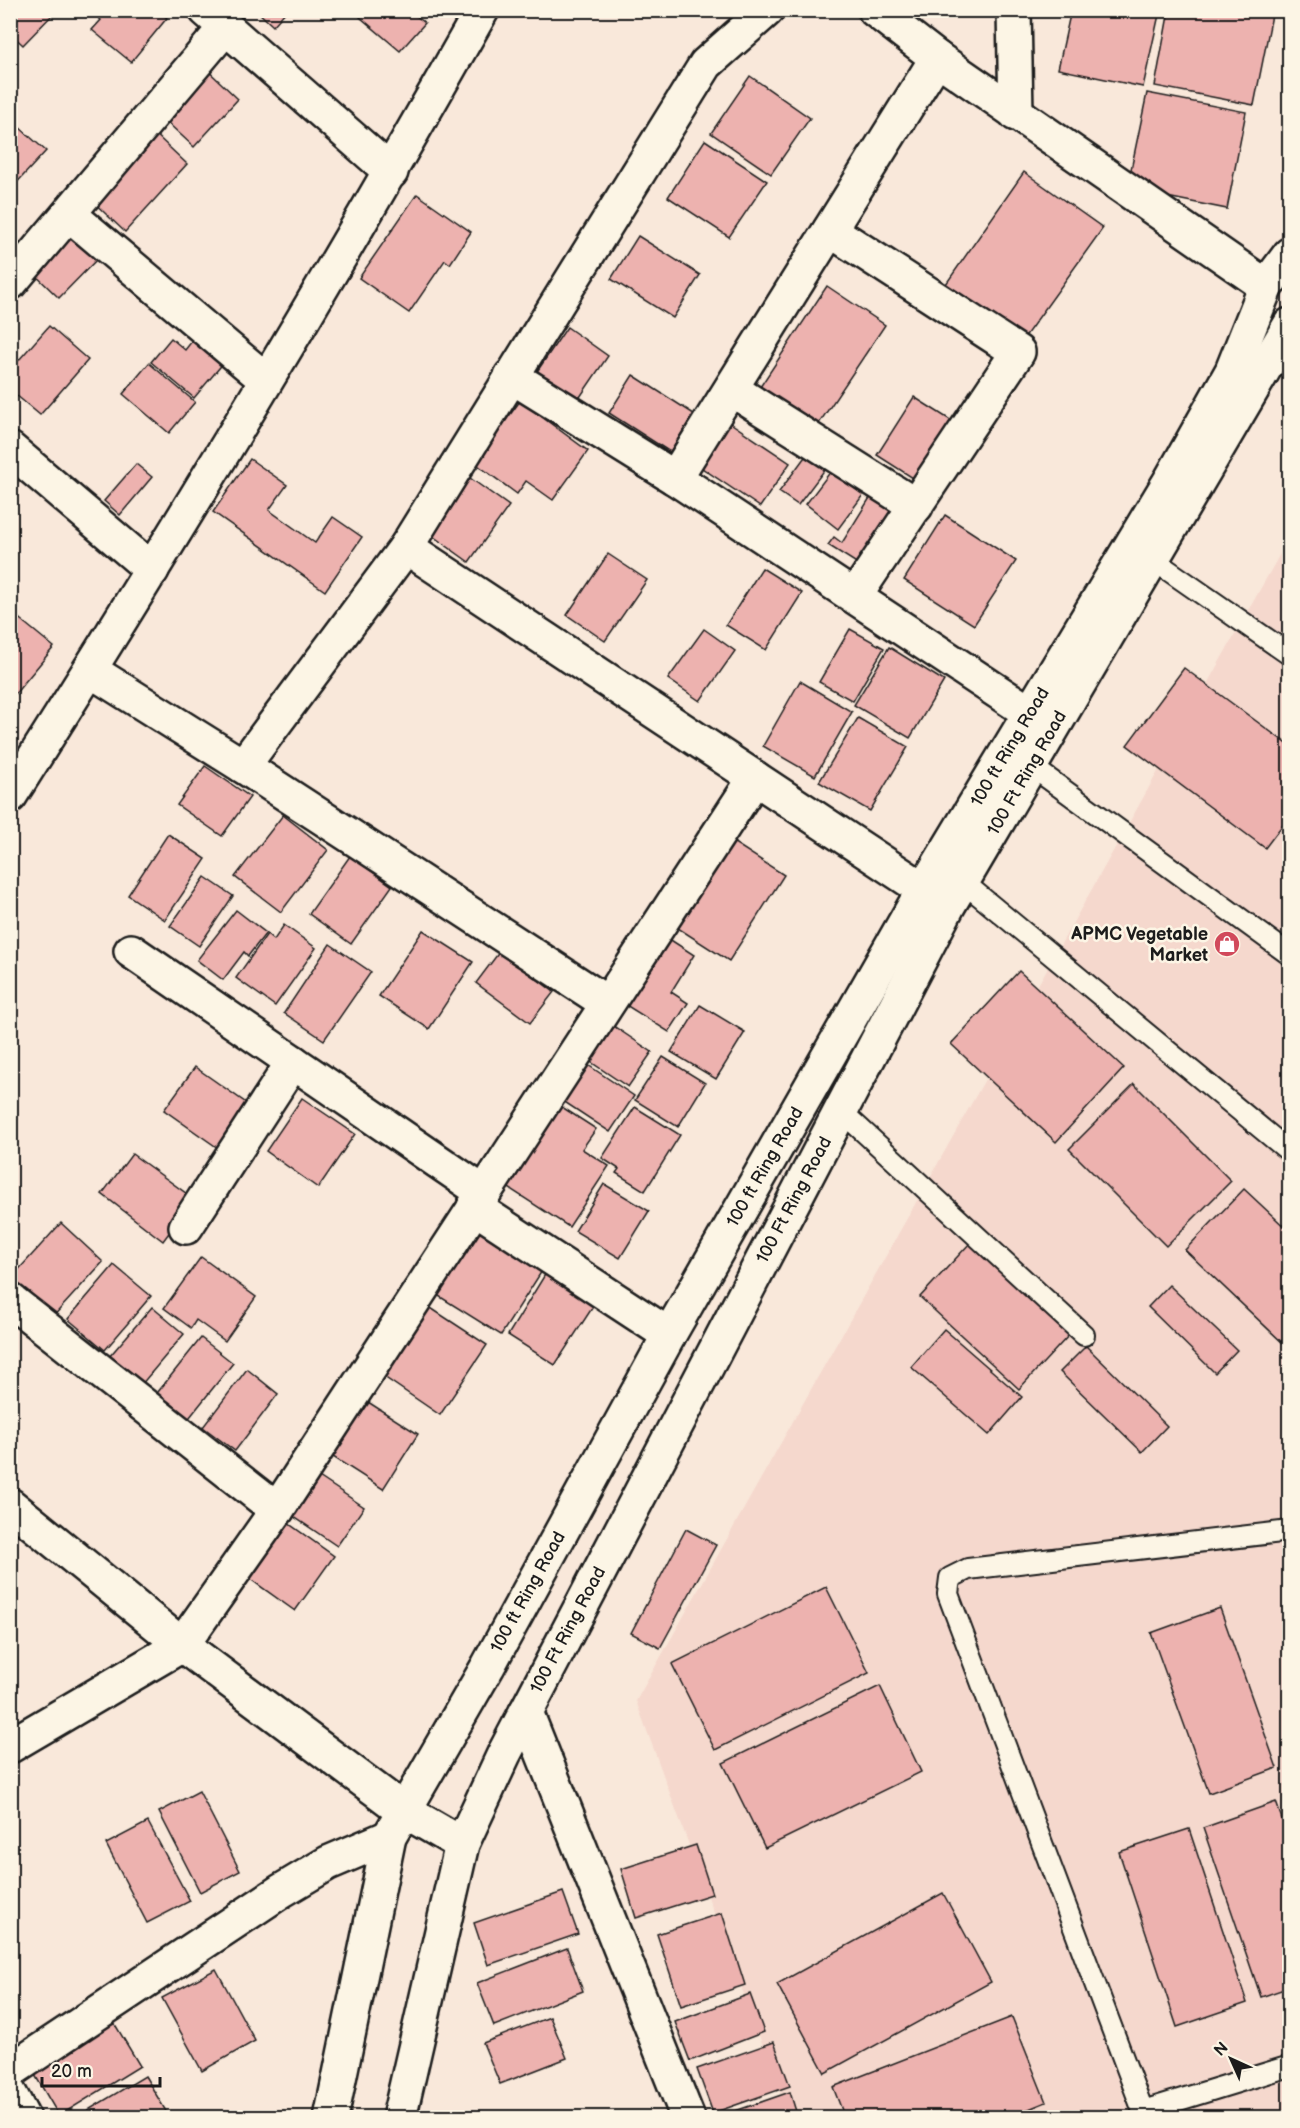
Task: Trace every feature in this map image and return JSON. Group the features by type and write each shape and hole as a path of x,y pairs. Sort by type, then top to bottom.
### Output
{"street":[{"path":"10,796 22,752 90,670 152,570 391,172 482,10"},
{"path":"243,766 406,547 706,64 767,10"},
{"path":"875,10 937,58 1266,286"},
{"path":"1014,10 1017,114"},
{"path":"10,283 69,214 216,19 391,172"},
{"path":"675,478 937,58"},
{"path":"69,214 266,380"},
{"path":"830,230 1018,352 855,596"},
{"name":"100 ft Ring Road","path":"331,2118 396,1824 488,1665 669,1335 945,892 1030,713 1170,481 1232,371 1266,286 1290,254"},
{"name":"100 Ft Ring Road","path":"399,2118 462,1844 526,1712 841,1111 945,892 1031,766 1290,325"},
{"path":"511,376 675,478 1030,713"},
{"path":"731,389 916,506"},
{"path":"10,449 152,570"},
{"path":"406,547 755,777 945,892"},
{"path":"90,670 243,766 607,1003"},
{"path":"10,1746 182,1645 277,1510 755,777"},
{"path":"131,951 293,1062 479,1200 669,1335"},
{"path":"186,1227 293,1062"},
{"path":"10,1300 277,1510"},
{"path":"10,1505 396,1824 462,1844"},
{"path":"526,1712 688,2118"},
{"path":"10,2071 281,1891 396,1824"},
{"path":"10,2094 22,2118"}],"lane":[{"path":"1152,559 1290,655"},
{"path":"1031,766 1290,955"},
{"path":"945,892 1290,1152"},
{"path":"841,1111 1084,1335"},
{"path":"1290,1531 968,1569 950,1578 948,1594 1145,2114 1290,2066"}],"shaded area":[{"path":"1289,538 1289,2117 789,2117 636,1701"}],"building":[{"path":"10,10 57,10 23,45 10,33"},
{"path":"89,10 158,10 167,18 131,62 92,30 101,20"},
{"path":"256,10 287,10 273,26"},
{"path":"365,10 409,10 425,23 400,51 360,17"},
{"path":"1071,10 1160,10 1143,87 1058,69"},
{"path":"1169,10 1273,10 1254,105 1155,86"},
{"path":"201,64 238,99 194,147 156,112"},
{"path":"750,76 810,118 771,174 711,133"},
{"path":"1147,93 1246,112 1227,209 1127,189"},
{"path":"10,119 46,151 11,189 10,188"},
{"path":"151,130 187,164 125,232 89,198"},
{"path":"705,140 767,181 729,237 668,197"},
{"path":"1024,172 1103,228 1024,338 946,284"},
{"path":"417,194 471,232 450,264 445,260 409,313 359,278"},
{"path":"68,224 101,255 59,298 26,266"},
{"path":"638,236 700,275 673,318 611,279"},
{"path":"827,286 885,325 816,428 758,390"},
{"path":"49,326 88,360 40,415 10,390 10,370"},
{"path":"567,327 608,356 578,400 536,373"},
{"path":"196,336 225,361 194,398 151,362 171,338 185,350"},
{"path":"149,363 195,402 169,433 123,394"},
{"path":"633,375 694,414 670,452 609,413"},
{"path":"914,397 963,428 927,487 877,455"},
{"path":"520,401 588,451 553,500 526,481 517,494 475,463"},
{"path":"729,422 790,463 760,507 699,466"},
{"path":"807,454 826,468 798,505 779,492"},
{"path":"250,459 287,485 269,510 315,543 333,517 362,537 325,591 213,512"},
{"path":"136,464 152,477 120,515 104,501"},
{"path":"831,471 863,495 838,529 806,504"},
{"path":"470,478 509,506 469,562 430,534"},
{"path":"871,496 904,516 869,571 828,545 834,537 842,543"},
{"path":"945,515 1016,561 974,625 904,580"},
{"path":"608,554 647,580 605,641 567,615"},
{"path":"762,568 802,593 766,650 726,625"},
{"path":"10,611 54,647 10,700"},
{"path":"704,629 735,651 700,701 668,679"},
{"path":"850,629 884,648 853,701 819,682"},
{"path":"889,647 944,681 910,738 854,705"},
{"path":"1184,668 1290,746 1290,815 1265,848 1127,745"},
{"path":"800,681 852,712 815,776 763,746"},
{"path":"858,718 908,747 870,811 819,782"},
{"path":"205,766 250,797 222,836 177,805"},
{"path":"283,815 328,850 281,912 235,877"},
{"path":"168,834 206,859 165,920 128,895"},
{"path":"722,835 784,875 729,961 667,921"},
{"path":"350,856 392,886 351,944 309,914"},
{"path":"205,877 233,896 199,946 170,926"},
{"path":"236,910 266,933 248,956 244,952 223,980 197,960"},
{"path":"284,925 316,948 275,1006 236,978 267,934 274,940"},
{"path":"423,930 473,962 429,1029 379,996"},
{"path":"663,935 694,955 671,992 688,1003 669,1032 621,1002"},
{"path":"330,944 371,972 324,1040 284,1013"},
{"path":"500,951 554,992 530,1023 476,983"},
{"path":"1019,971 1124,1068 1056,1142 951,1044"},
{"path":"700,1005 745,1032 716,1079 671,1052"},
{"path":"603,1019 652,1052 628,1087 579,1054"},
{"path":"576,1057 634,1096 610,1132 551,1093"},
{"path":"663,1057 705,1083 678,1127 635,1100"},
{"path":"195,1067 249,1105 218,1148 164,1110"},
{"path":"1134,1084 1231,1181 1166,1246 1069,1149"},
{"path":"302,1098 355,1134 318,1188 266,1151"},
{"path":"548,1098 596,1129 582,1149 609,1166 569,1227 495,1179"},
{"path":"635,1107 680,1135 645,1191 616,1173 619,1169 602,1158"},
{"path":"132,1154 194,1199 163,1241 102,1194"},
{"path":"604,1184 649,1211 620,1258 575,1231"},
{"path":"1244,1189 1290,1232 1290,1343 1286,1346 1185,1250"},
{"path":"472,1216 547,1263 501,1335 426,1288"},
{"path":"61,1223 103,1262 50,1320 10,1284 10,1279"},
{"path":"971,1242 1070,1334 1019,1389 920,1297"},
{"path":"201,1257 256,1297 225,1341 196,1320 191,1328 164,1308"},
{"path":"114,1265 151,1296 105,1350 68,1319"},
{"path":"549,1268 598,1299 555,1365 508,1335"},
{"path":"1169,1285 1237,1350 1215,1373 1148,1307"},
{"path":"417,1299 487,1345 440,1415 371,1368"},
{"path":"152,1307 184,1334 141,1385 109,1357"},
{"path":"944,1329 1022,1397 989,1435 911,1367"},
{"path":"201,1338 233,1363 182,1427 150,1402"},
{"path":"1086,1346 1167,1426 1142,1452 1060,1372"},
{"path":"247,1369 278,1394 235,1451 203,1427"},
{"path":"354,1393 418,1434 383,1489 319,1448"},
{"path":"307,1469 364,1507 337,1546 281,1508"},
{"path":"278,1516 334,1556 295,1611 239,1571"},
{"path":"686,1529 716,1545 660,1648 631,1633"},
{"path":"826,1587 869,1673 715,1750 672,1664"},
{"path":"1220,1608 1277,1768 1209,1793 1151,1633"},
{"path":"880,1686 921,1772 765,1848 723,1763"},
{"path":"199,1791 240,1871 200,1892 159,1812"},
{"path":"1276,1802 1290,1842 1290,1987 1261,1997 1203,1828"},
{"path":"148,1822 190,1901 147,1923 106,1844"},
{"path":"1189,1829 1247,2003 1177,2027 1119,1852"},
{"path":"696,1845 712,1894 636,1918 621,1869"},
{"path":"563,1892 578,1934 488,1965 474,1923"},
{"path":"943,1893 991,1982 825,2073 777,1984"},
{"path":"722,1913 745,1985 681,2006 657,1934"},
{"path":"567,1948 583,1991 494,2026 477,1983"},
{"path":"216,1969 255,2041 202,2071 162,1998"},
{"path":"750,1994 764,2032 690,2061 675,2022"},
{"path":"550,2017 567,2058 500,2084 483,2043"},
{"path":"1012,2017 1046,2102 1007,2118 845,2118 833,2087"},
{"path":"113,2021 140,2066 59,2116 32,2070"},
{"path":"774,2042 790,2086 713,2113 697,2069"},
{"path":"145,2076 170,2118 75,2118"},
{"path":"790,2092 798,2118 715,2118"}],"place":[{"name":"APMC Vegetable Market","path":"1227,944"}]}
